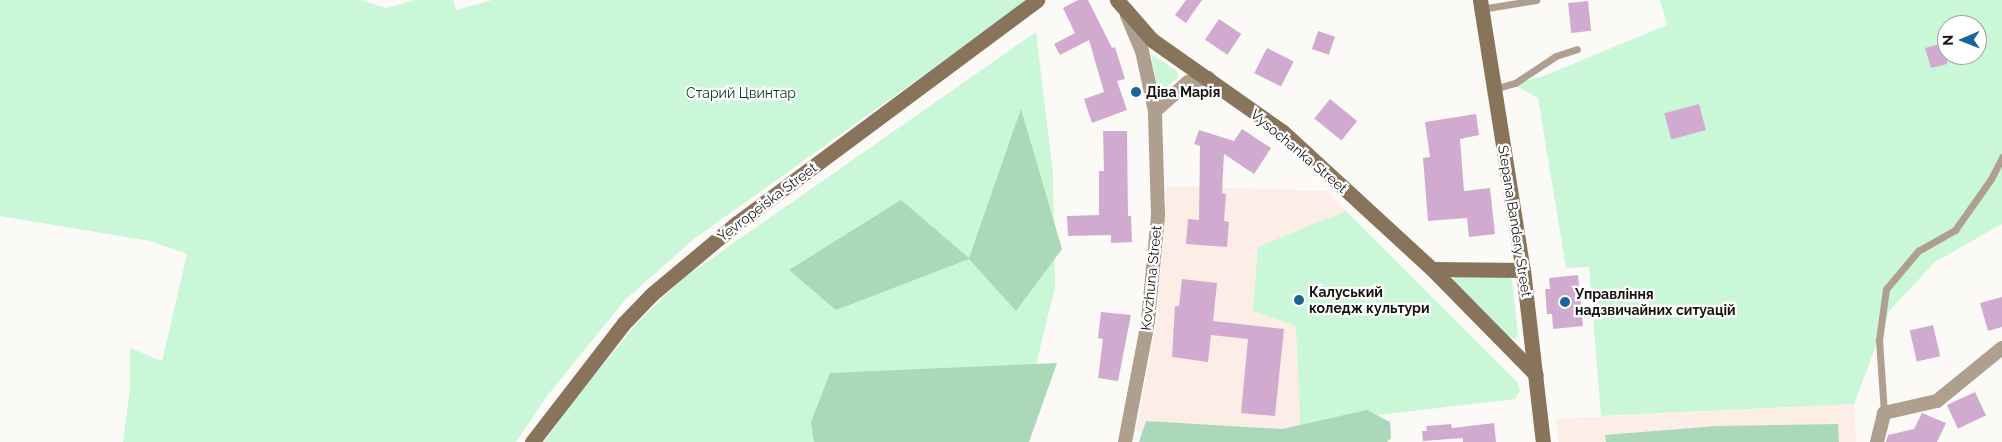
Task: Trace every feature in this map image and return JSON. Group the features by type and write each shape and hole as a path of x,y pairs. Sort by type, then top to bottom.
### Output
{"street":[{"name":"Yevropeiska Street","path":"532,442 624,323 652,294 738,223 1037,0"},
{"name":"Vysochanka Street","path":"1121,1 1152,40 1209,78 1283,132 1432,269 1536,375"},
{"name":"Kovzhuna Street","path":"1121,1 1142,51 1155,111 1158,214 1148,321 1125,442"},
{"name":"Stepana Bandery Street","path":"1480,4 1523,270 1543,442"},
{"path":"1155,111 1188,82 1209,78"},
{"path":"1432,269 1523,270"},
{"path":"1877,442 1884,413 1937,401 2002,348"}],"lane":[{"path":"1480,4 1536,0"},
{"path":"1494,89 1515,83 1556,56 1577,49"},
{"path":"1884,413 1879,340 1886,289 1918,251 1955,230 1991,180 2002,157"}],"shaded area":[{"name":"Калуський коледж культури","path":"1167,186 1326,191 1517,382 1520,391 1515,399 1334,420 1301,436 1136,432 1157,321"},
{"path":"1854,404 1856,442 1559,442 1556,419"}],"green space":[{"name":"Старий Цвинтар","path":"0,0 361,0 386,8 415,0 453,0 456,10 492,0 1029,0 694,239 625,300 547,396 516,442 123,442 130,389 130,348 162,361 187,254 150,241 0,216"},
{"path":"1660,0 2002,0 2002,224 1935,262 1889,311 1854,404 1601,416 1589,267 1566,268 1538,98 1511,83 1541,77 1667,25"},
{"path":"1036,32 1053,173 1055,287 1017,442 544,442 575,398 642,318 685,277"},
{"path":"1151,54 1177,71 1178,78 1163,90 1158,90"},
{"path":"1021,109 1062,249 1016,311 969,259 836,310 789,270 901,200 969,258"},
{"path":"1346,211 1517,382 1520,391 1515,399 1334,420 1301,436 1296,326 1253,311 1258,247"},
{"path":"1456,274 1505,274 1512,280 1518,336 1514,339 1507,336 1453,281"},
{"path":"1057,363 1029,442 814,442 811,422 830,373"},
{"path":"1367,410 1390,422 1391,438 1387,442 1139,442 1146,421 1282,429"},
{"path":"1838,424 1839,442 1606,442 1605,435 1717,426"}],"building":[{"path":"1078,0 1088,0 1112,48 1115,47 1125,79 1117,81 1127,110 1092,123 1084,99 1104,92 1089,40 1060,55 1054,44 1075,33 1063,8"},
{"path":"1186,0 1202,0 1186,23 1175,15"},
{"path":"1588,1 1591,31 1571,33 1568,3"},
{"path":"1219,19 1241,34 1227,55 1205,40"},
{"path":"1318,31 1335,37 1329,55 1312,49"},
{"path":"1937,45 1937,65 1943,65 1931,68 1925,48"},
{"path":"1267,48 1294,62 1281,87 1254,73"},
{"path":"1330,99 1357,121 1341,140 1314,118"},
{"path":"1699,104 1706,130 1671,139 1664,113"},
{"path":"1476,114 1479,135 1460,139 1464,191 1490,188 1495,234 1469,237 1467,218 1428,221 1423,158 1430,157 1425,122"},
{"path":"1242,129 1271,148 1254,174 1224,154 1222,193 1226,194 1224,221 1229,222 1227,247 1186,244 1188,219 1199,220 1200,146 1194,144 1199,130 1234,141"},
{"path":"1103,131 1127,131 1128,216 1131,216 1132,242 1111,243 1111,235 1068,236 1067,216 1099,215 1099,171 1104,171"},
{"path":"1578,275 1583,326 1553,329 1552,314 1547,314 1545,289 1550,289 1549,278"},
{"path":"1182,279 1217,283 1213,321 1284,329 1275,416 1241,413 1248,339 1211,335 1208,362 1172,357 1175,306 1179,306"},
{"path":"2002,297 2002,327 1988,331 1980,303"},
{"path":"1101,312 1131,315 1118,381 1098,378 1103,339 1098,338"},
{"path":"1933,325 1940,356 1917,362 1910,330"},
{"path":"1975,392 1986,416 1958,429 1947,405"},
{"path":"1922,413 1946,423 1937,442 1886,442 1888,435 1914,429"},
{"path":"1494,423 1496,442 1463,442 1463,438 1423,441 1422,431 1427,431 1426,426 1451,424 1452,428"}],"place":[{"name":"Діва Марія","path":"1136,92"},
{"name":"Калуський коледж культури","path":"1299,300"},
{"name":"Управління надзвичайних ситуацій","path":"1565,302"}]}
